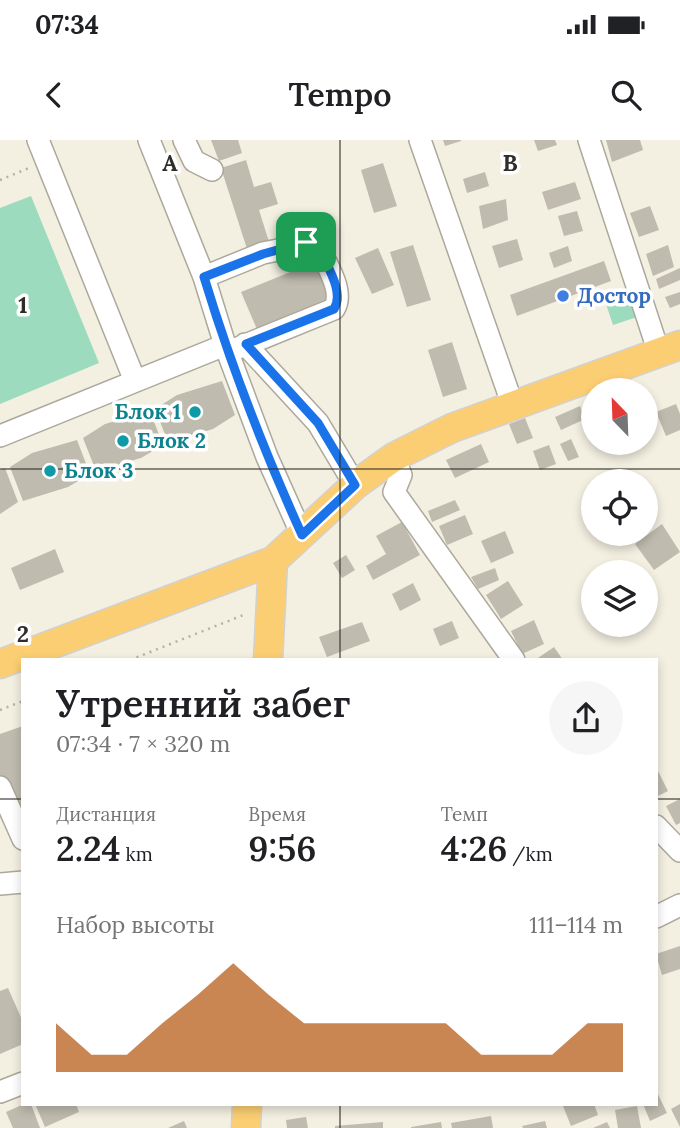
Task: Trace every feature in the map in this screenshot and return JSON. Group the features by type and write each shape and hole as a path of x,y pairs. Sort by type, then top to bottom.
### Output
{"main road":[{"path":"0,664 273,561 355,485 394,457 452,428 669,349"},
{"path":"268,658 273,561"},
{"path":"246,1128 247,1106"}],"street":[{"path":"38,140 135,381"},
{"path":"149,140 233,347 267,457 302,535"},
{"path":"184,140 194,161 212,170"},
{"path":"420,140 513,406"},
{"path":"589,140 669,349"},
{"path":"0,436 135,381 334,309 338,302 338,293 319,247 306,242 263,254 204,277"},
{"path":"233,347 318,423 355,485"},
{"path":"394,457 401,475 394,492 513,658"},
{"path":"0,787 21,834"},
{"path":"658,828 680,851"},
{"path":"0,884 21,882"},
{"path":"658,917 680,905"},
{"path":"0,1092 21,1084"}],"path":[{"path":"0,180 47,161"},
{"path":"135,658 246,614"},
{"path":"0,710 21,702"}],"green space":[{"path":"31,196 99,363 0,404 0,208"},
{"path":"633,288 643,315 613,325 604,298"}],"building":[{"path":"211,140 238,140 242,153 219,161"},
{"path":"443,140 461,140 461,141 445,146"},
{"path":"534,140 555,140 557,145 538,151"},
{"path":"606,140 640,140 643,150 612,162"},
{"path":"246,160 254,187 271,182 278,204 259,210 270,245 248,252 221,168"},
{"path":"383,163 397,206 374,213 361,170"},
{"path":"485,172 489,186 467,193 463,179"},
{"path":"575,182 581,199 548,210 542,192"},
{"path":"506,199 508,220 483,229 479,206"},
{"path":"650,206 659,230 639,237 630,213"},
{"path":"577,211 583,231 564,236 558,216"},
{"path":"517,239 523,260 499,268 492,246"},
{"path":"413,245 431,300 407,307 390,252"},
{"path":"668,245 674,267 653,276 646,254"},
{"path":"568,246 572,261 554,268 549,253"},
{"path":"378,248 394,285 372,294 355,258"},
{"path":"604,261 611,281 517,316 510,295"},
{"path":"315,262 333,304 259,334 241,292"},
{"path":"680,268 680,280 659,289 656,279"},
{"path":"680,292 680,304 670,308 665,297"},
{"path":"452,342 467,389 443,397 428,350"},
{"name":"Блок 1","path":"222,381 235,415 213,429 168,442 155,409 177,395"},
{"path":"676,404 680,414 680,430 666,436 658,411"},
{"path":"580,406 581,409 581,421 561,430 555,417"},
{"name":"Блок 2","path":"150,411 163,445 141,458 96,471 83,438 105,424"},
{"path":"525,418 533,438 517,444 509,424"},
{"path":"571,439 579,457 568,461 560,444"},
{"name":"Блок 3","path":"77,440 90,474 68,487 23,501 10,467 32,453"},
{"path":"481,444 489,462 455,478 446,460"},
{"path":"549,445 556,464 540,470 533,451"},
{"path":"5,468 18,502 0,514 0,470"},
{"path":"455,500 460,510 432,522 428,511"},
{"path":"465,515 473,534 447,545 439,526"},
{"path":"402,522 420,555 373,580 366,566 386,554 376,536"},
{"path":"662,524 680,552 658,567 658,560 647,560 636,546 658,546 658,527"},
{"path":"505,531 514,553 491,563 481,541"},
{"path":"55,549 64,572 20,590 11,568"},
{"path":"346,555 355,570 342,578 333,563"},
{"path":"495,568 499,580 478,589 471,577"},
{"path":"508,581 523,605 501,619 486,595"},
{"path":"413,583 421,600 400,611 392,594"},
{"path":"534,620 544,644 522,654 511,631"},
{"path":"452,621 459,638 440,646 433,629"},
{"path":"362,622 370,641 327,657 319,637"},
{"path":"554,647 562,658 538,658"},
{"path":"21,727 21,812 10,785 3,787 0,779 0,734"},
{"path":"658,771 668,791 658,796"},
{"path":"680,799 680,823 676,825 666,806"},
{"path":"680,946 680,969 662,975 658,953"},
{"path":"8,988 21,1017 21,1045 0,1054 0,991"},
{"path":"658,1094 667,1113 650,1121 644,1106 658,1106"},
{"path":"680,1104 680,1127 671,1109"},
{"path":"21,1105 32,1106 40,1128 13,1128 6,1112"},
{"path":"36,1106 77,1106 79,1112 45,1127"},
{"path":"563,1106 595,1106 598,1115 571,1126"},
{"path":"637,1106 641,1128 618,1128 615,1110"},
{"path":"491,1116 493,1128 452,1128 451,1123"},
{"path":"306,1117 308,1128 287,1128 286,1120"},
{"path":"184,1121 187,1128 168,1128"},
{"path":"545,1121 547,1128 522,1126"},
{"path":"383,1122 383,1128 335,1128 335,1126"},
{"path":"441,1122 442,1128 411,1128 411,1127"},
{"path":"607,1122 610,1128 593,1128"}],"place":[{"name":"Достор","path":"563,296"},
{"name":"Блок 1","path":"195,412"},
{"name":"Блок 2","path":"123,441"},
{"name":"Блок 3","path":"50,471"}],"route":[{"path":"306,242 319,247 338,293 338,302 334,309 246,344 318,423 355,485 302,535 267,457 225,345 204,277 263,254 306,242"}]}
